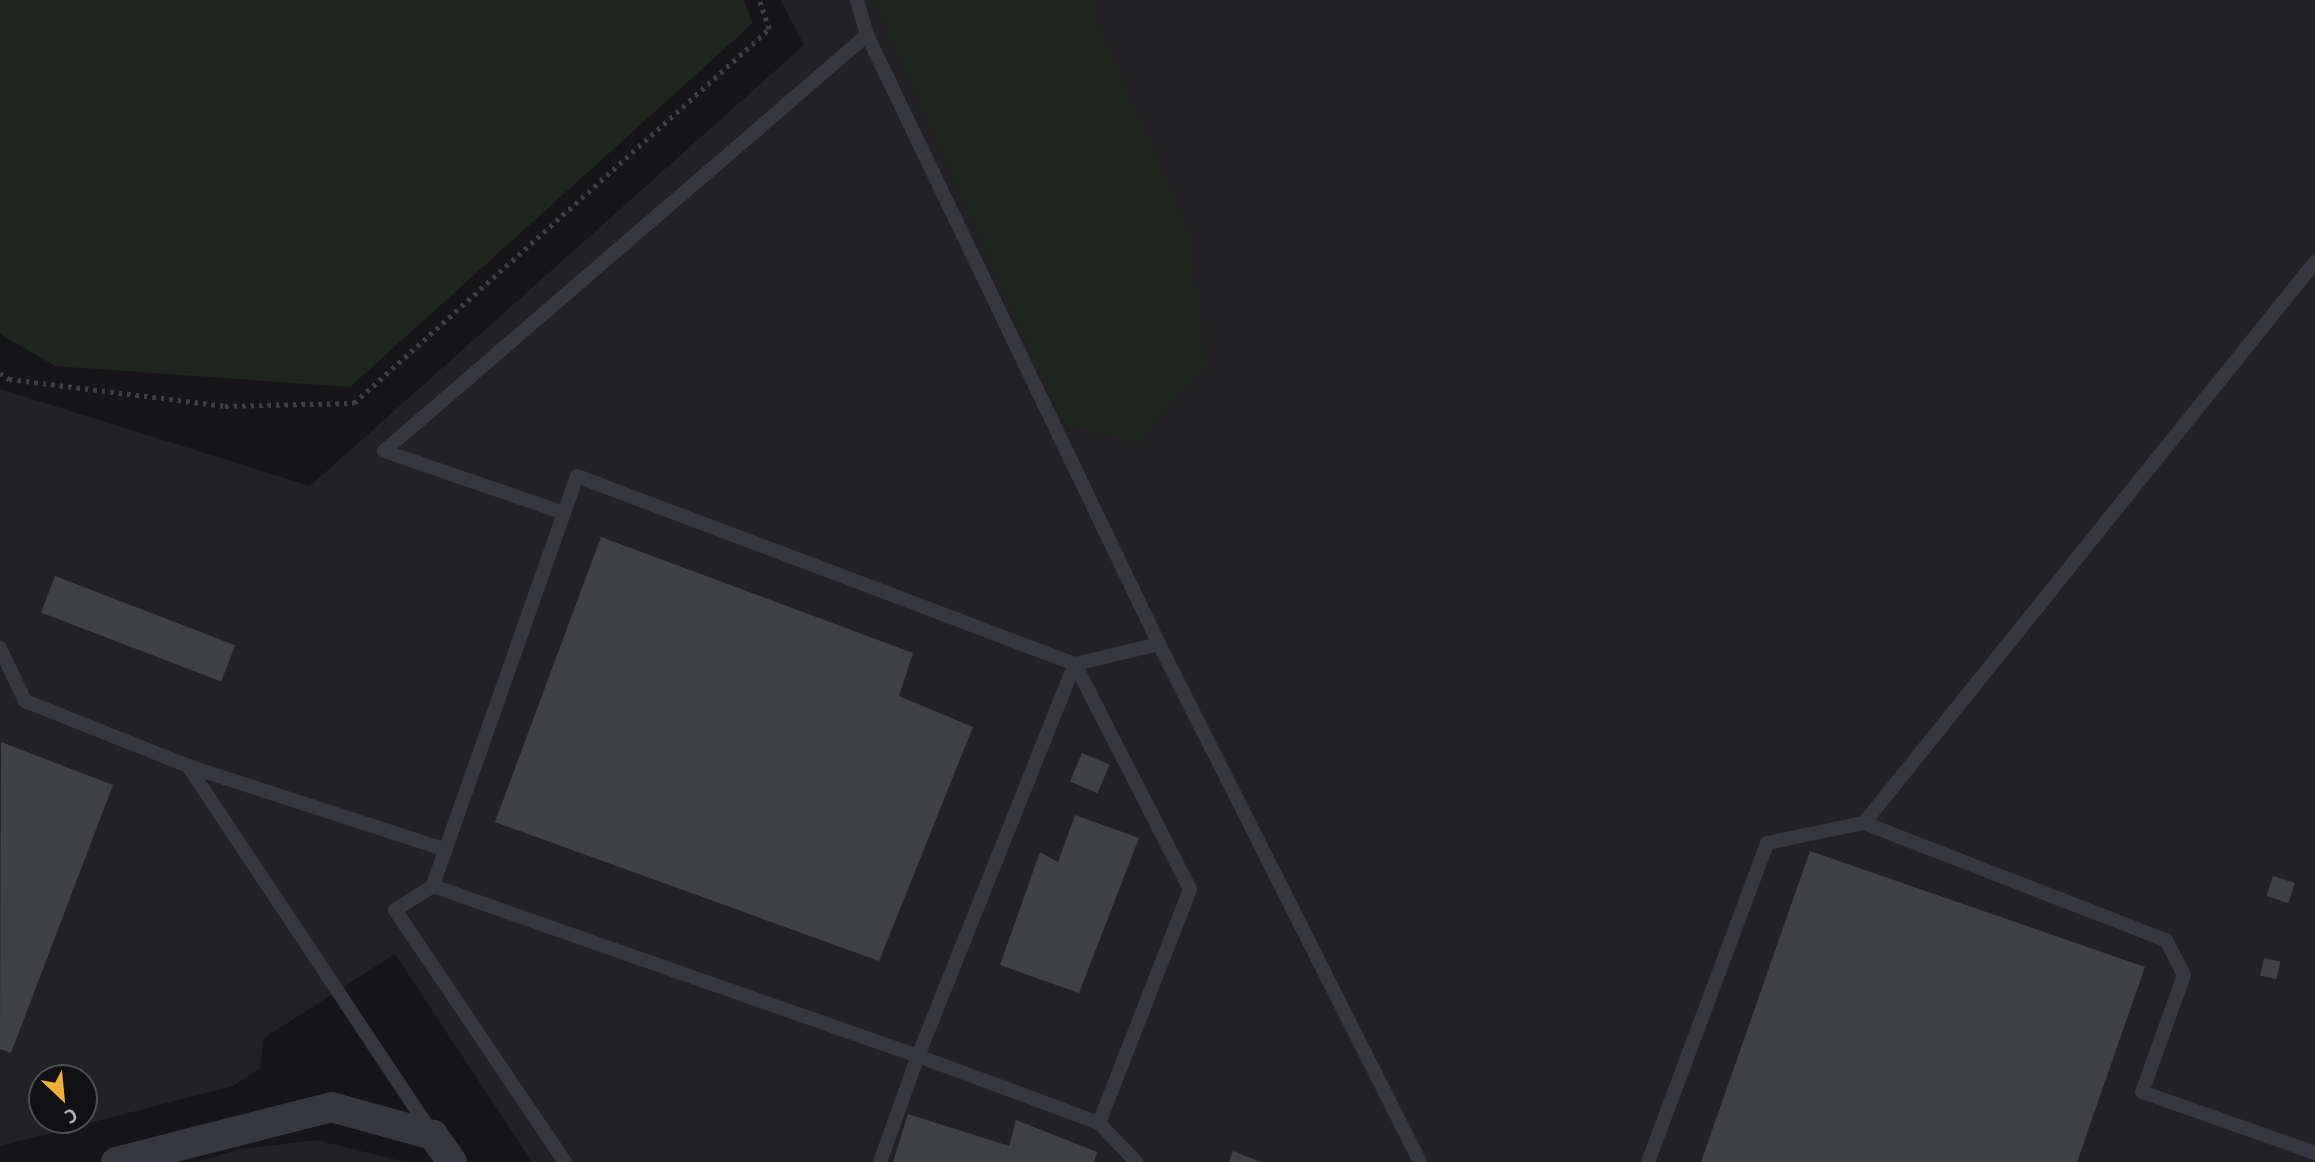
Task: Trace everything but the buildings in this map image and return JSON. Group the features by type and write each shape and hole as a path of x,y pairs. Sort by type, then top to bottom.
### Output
{"street":[{"path":"116,1162 331,1107 433,1135 452,1162"}],"lane":[{"path":"857,0 867,35 1159,644 1420,1162"},
{"path":"564,513 384,451 867,35"},
{"path":"1864,823 2315,262"},
{"path":"565,1162 396,910 433,886 577,476 1074,664 1159,644"},
{"path":"0,648 25,701 187,766 446,850"},
{"path":"880,1162 918,1056 1074,664"},
{"path":"1074,664 1191,889 1099,1123"},
{"path":"187,766 433,1135"},
{"path":"1648,1162 1767,842 1864,823 2166,940 2184,975 2142,1092 2315,1153"},
{"path":"433,886 918,1056 1099,1123 1136,1162"}],"path":[{"path":"0,373 9,379 225,406 354,403 769,29 759,0"}],"shaded area":[{"path":"0,0 744,0 753,23 350,387 55,366 0,334"},
{"path":"781,0 2315,0 2315,1162 532,1162 395,954 264,1038 260,1068 233,1086 98,1121 98,1064 28,1064 28,1134 47,1134 0,1146 0,389 310,486 804,45"},
{"path":"874,0 1095,0 1101,29 1190,234 1206,365 1137,443 1065,425"},
{"path":"316,1140 405,1162 195,1162 241,1149"}]}
